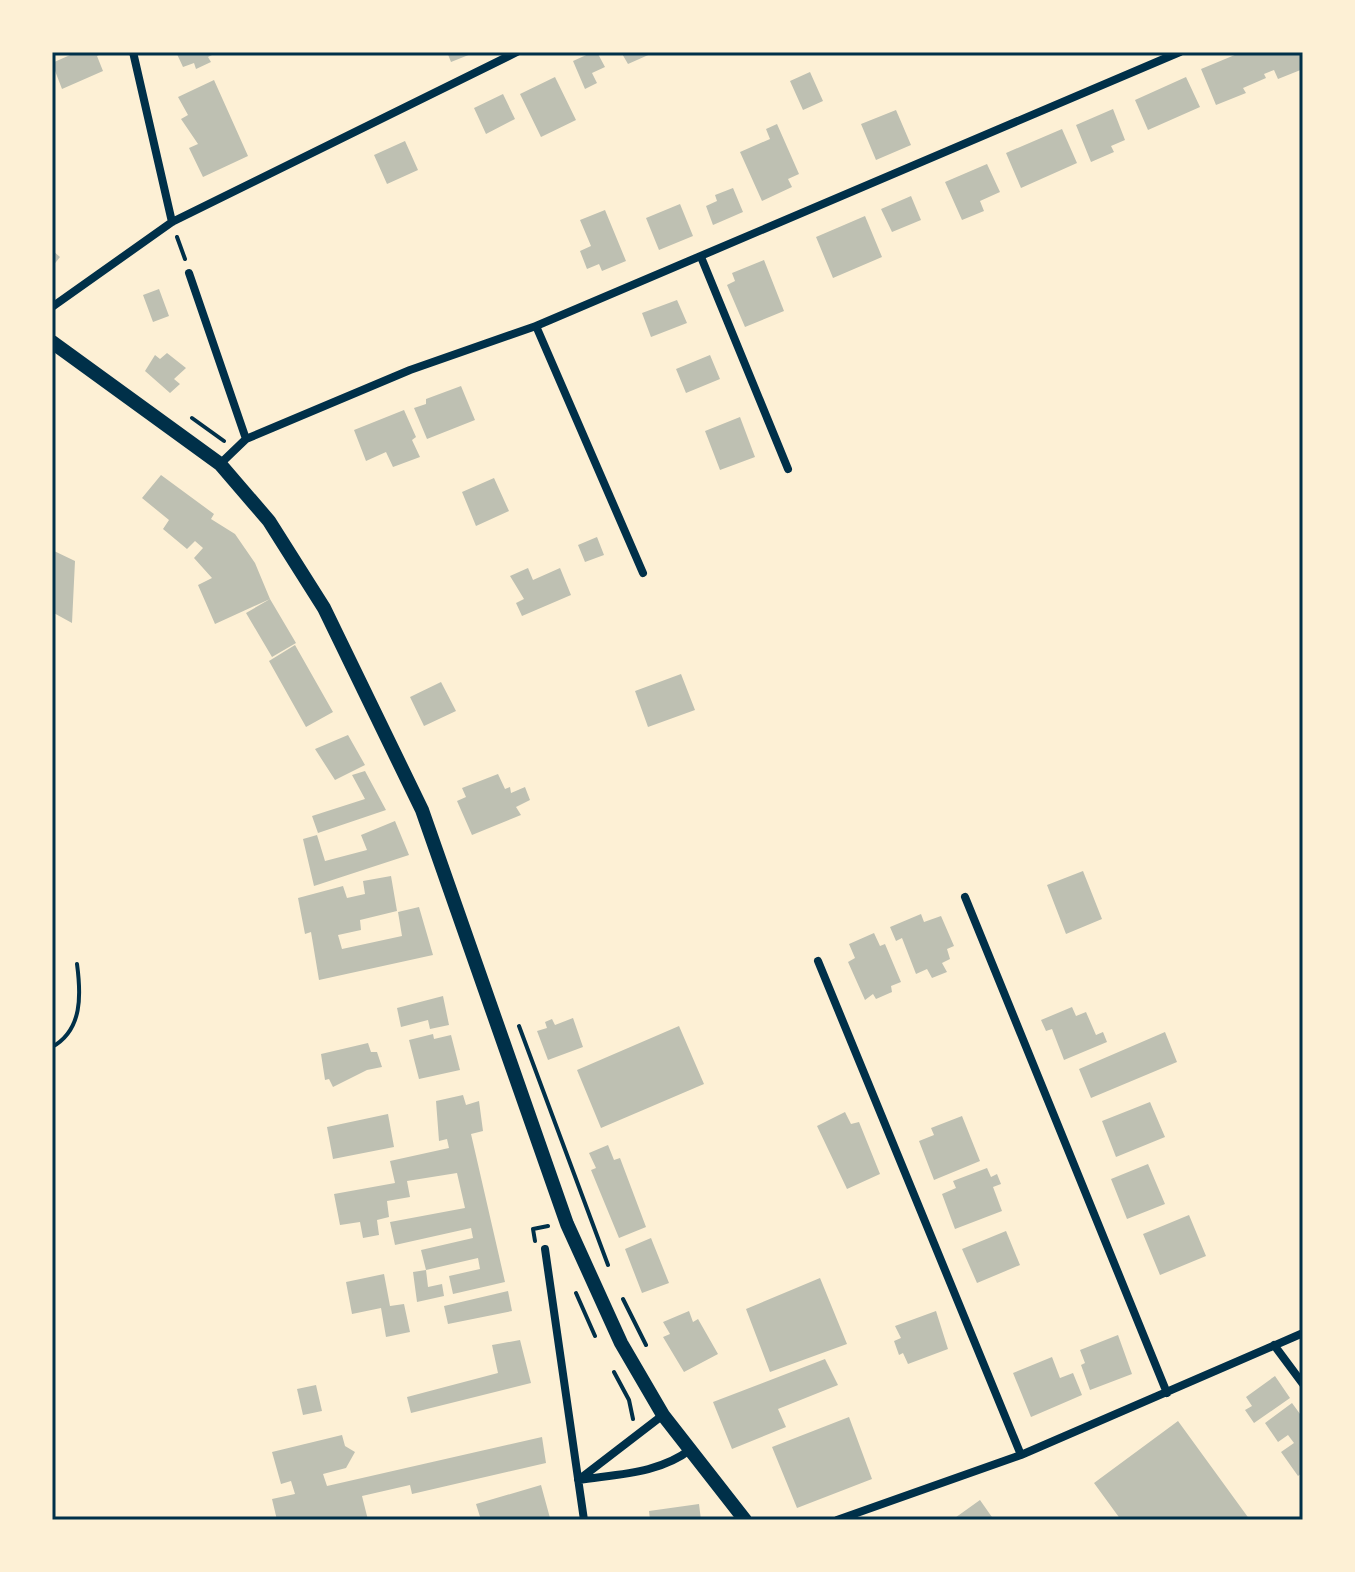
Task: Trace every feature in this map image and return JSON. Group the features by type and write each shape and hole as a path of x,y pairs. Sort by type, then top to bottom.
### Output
{"street":[{"path":"133,52 172,222"},
{"path":"52,307 172,222 517,52"},
{"path":"220,464 246,439 410,370 536,326 1180,52"},
{"path":"701,257 788,469"},
{"path":"189,273 246,439"},
{"path":"536,326 643,573"},
{"path":"52,342 220,464 269,521 324,608 422,810 567,1224 621,1343 663,1415 745,1520"},
{"path":"965,897 1167,1393"},
{"path":"818,961 1021,1455"},
{"path":"545,1249 584,1520"},
{"path":"837,1520 1021,1455 1303,1333"},
{"path":"1274,1345 1303,1384"},
{"path":"578,1480 663,1415"},
{"path":"578,1480 651,1469 674,1462 691,1449"}],"path":[{"path":"172,222 189,273"},
{"path":"52,1047 62,1042 78,1016 77,964"}],"building":[{"path":"77,52 105,52 97,56 103,71 62,89 52,63"},
{"path":"176,52 218,52 208,57 211,62 196,69 194,63 183,67"},
{"path":"447,52 476,52 451,62"},
{"path":"597,52 605,67 592,73 597,83 585,89 573,61"},
{"path":"621,52 655,52 628,64"},
{"path":"1242,52 1303,52 1303,69 1278,79 1274,70 1264,74 1266,78 1243,88 1246,93 1216,105 1201,69"},
{"path":"810,72 823,101 803,110 790,81"},
{"path":"555,77 576,120 541,137 520,94"},
{"path":"1186,77 1200,107 1148,130 1135,100"},
{"path":"214,80 248,156 203,177 189,148 198,144 181,119 188,115 178,97"},
{"path":"503,94 515,119 486,134 474,108"},
{"path":"1113,109 1125,140 1111,146 1114,152 1091,162 1076,125"},
{"path":"896,110 911,145 876,160 861,124"},
{"path":"777,124 799,174 788,179 792,187 762,201 740,152 770,139 766,129"},
{"path":"1062,129 1077,163 1021,188 1006,153"},
{"path":"405,141 418,170 387,184 374,155"},
{"path":"987,164 1000,192 980,201 984,211 962,220 945,182"},
{"path":"733,188 743,212 713,225 706,206 717,201 715,195"},
{"path":"911,196 921,220 892,232 881,209"},
{"path":"680,204 693,236 659,250 646,218"},
{"path":"605,210 626,261 602,271 599,264 587,269 580,251 591,246 580,220"},
{"path":"865,216 882,257 833,278 816,237"},
{"path":"52,250 60,257 52,267"},
{"path":"764,260 784,311 745,327 727,285 735,281 732,273"},
{"path":"159,289 169,316 153,322 143,295"},
{"path":"677,300 687,323 651,337 642,313"},
{"path":"167,353 186,368 174,379 180,384 170,393 145,371 155,355 160,359"},
{"path":"710,355 720,379 686,393 676,369"},
{"path":"461,386 475,420 427,439 414,408 426,404 426,399"},
{"path":"404,410 416,437 412,440 420,457 393,467 386,452 366,461 354,430"},
{"path":"740,417 755,457 720,470 705,431"},
{"path":"161,475 214,514 211,519 235,534 255,563 270,599 215,624 198,585 212,578 194,558 203,548 195,541 187,549 163,529 169,520 142,498"},
{"path":"494,478 509,511 476,526 462,492"},
{"path":"597,537 604,555 585,562 578,545"},
{"path":"52,550 75,561 72,623 52,612"},
{"path":"528,568 533,580 560,568 571,595 522,616 516,603 524,599 510,576"},
{"path":"270,599 296,643 272,657 246,613"},
{"path":"295,645 333,712 306,727 269,661"},
{"path":"681,674 695,710 648,727 635,691"},
{"path":"441,682 456,711 424,726 410,697"},
{"path":"348,735 365,765 335,780 315,749"},
{"path":"365,771 386,810 318,833 312,816 365,799 352,775"},
{"path":"498,774 505,789 510,787 511,793 525,787 530,800 516,807 521,815 472,835 457,801 466,797 462,788"},
{"path":"395,821 409,855 314,886 303,839 317,835 325,861 367,850 361,835"},
{"path":"1083,871 1102,919 1066,934 1047,885"},
{"path":"391,876 397,911 360,920 361,930 338,935 342,949 402,936 398,912 419,907 433,955 319,980 311,932 305,934 298,898 343,886 347,898 365,894 363,881"},
{"path":"921,914 924,922 941,916 954,946 947,949 950,959 942,963 947,972 932,978 927,969 916,974 902,938 896,941 890,927"},
{"path":"874,933 880,946 885,944 901,982 891,986 892,992 876,999 873,994 865,1000 848,962 855,958 849,944"},
{"path":"443,996 449,1025 430,1029 428,1020 401,1027 397,1008"},
{"path":"1072,1007 1076,1016 1086,1012 1096,1035 1103,1032 1107,1042 1064,1060 1052,1029 1046,1031 1041,1020"},
{"path":"573,1018 583,1047 548,1060 537,1031 547,1028 545,1022 552,1019 555,1025"},
{"path":"679,1026 704,1084 601,1128 577,1070"},
{"path":"1165,1032 1177,1062 1091,1098 1079,1069"},
{"path":"433,1034 434,1039 451,1035 460,1070 419,1079 409,1040"},
{"path":"368,1043 371,1052 377,1052 382,1067 367,1070 333,1087 329,1079 325,1080 321,1054"},
{"path":"463,1095 466,1105 479,1101 483,1131 471,1134 505,1282 453,1294 449,1276 480,1269 478,1258 426,1270 421,1250 473,1238 471,1228 395,1245 390,1222 465,1208 457,1173 407,1181 410,1197 387,1201 389,1217 377,1220 379,1235 363,1238 360,1222 340,1225 334,1194 395,1183 390,1161 449,1148 447,1139 439,1141 436,1101"},
{"path":"1150,1102 1165,1137 1116,1157 1102,1121"},
{"path":"845,1112 851,1124 859,1122 880,1174 847,1189 817,1126"},
{"path":"388,1114 394,1147 333,1159 327,1127"},
{"path":"962,1116 980,1161 934,1180 919,1141 934,1135 931,1128"},
{"path":"608,1145 614,1160 620,1158 646,1227 619,1238 591,1170 596,1168 589,1153"},
{"path":"1148,1164 1165,1204 1127,1219 1111,1179"},
{"path":"987,1168 991,1177 997,1174 1001,1184 993,1187 1002,1211 955,1229 942,1194 956,1188 953,1181"},
{"path":"1189,1215 1206,1256 1160,1275 1143,1234"},
{"path":"1006,1231 1020,1265 977,1283 962,1249"},
{"path":"651,1238 669,1283 642,1293 625,1249"},
{"path":"426,1270 428,1287 442,1284 444,1296 417,1302 413,1272"},
{"path":"384,1274 390,1306 404,1304 410,1332 386,1337 381,1308 352,1314 346,1282"},
{"path":"820,1278 847,1344 770,1372 746,1309"},
{"path":"508,1291 512,1311 448,1324 444,1306"},
{"path":"689,1311 693,1322 698,1319 718,1354 684,1372 663,1337 670,1334 663,1322"},
{"path":"936,1311 948,1349 908,1364 903,1353 899,1355 894,1341 901,1338 895,1326"},
{"path":"1118,1335 1132,1374 1090,1390 1081,1365 1085,1363 1080,1350"},
{"path":"520,1340 531,1383 411,1413 407,1397 498,1373 492,1345"},
{"path":"1052,1357 1060,1378 1073,1373 1082,1395 1031,1417 1013,1373"},
{"path":"825,1359 838,1385 778,1409 786,1427 732,1449 713,1402"},
{"path":"1275,1376 1290,1398 1254,1423 1245,1410 1252,1406 1246,1397"},
{"path":"316,1385 322,1411 303,1415 297,1389"},
{"path":"1292,1403 1303,1418 1303,1472 1298,1476 1281,1452 1294,1443 1288,1435 1278,1442 1265,1423"},
{"path":"849,1417 872,1479 797,1508 772,1447"},
{"path":"1178,1421 1250,1520 1121,1520 1094,1483"},
{"path":"342,1435 345,1446 355,1452 346,1468 323,1474 327,1486 542,1437 546,1463 412,1494 410,1485 362,1496 368,1520 277,1520 272,1499 295,1494 291,1481 281,1484 272,1452"},
{"path":"541,1485 550,1518 481,1520 476,1504"},
{"path":"980,1500 994,1520 952,1520"},
{"path":"699,1504 701,1520 650,1520 649,1511"}]}
